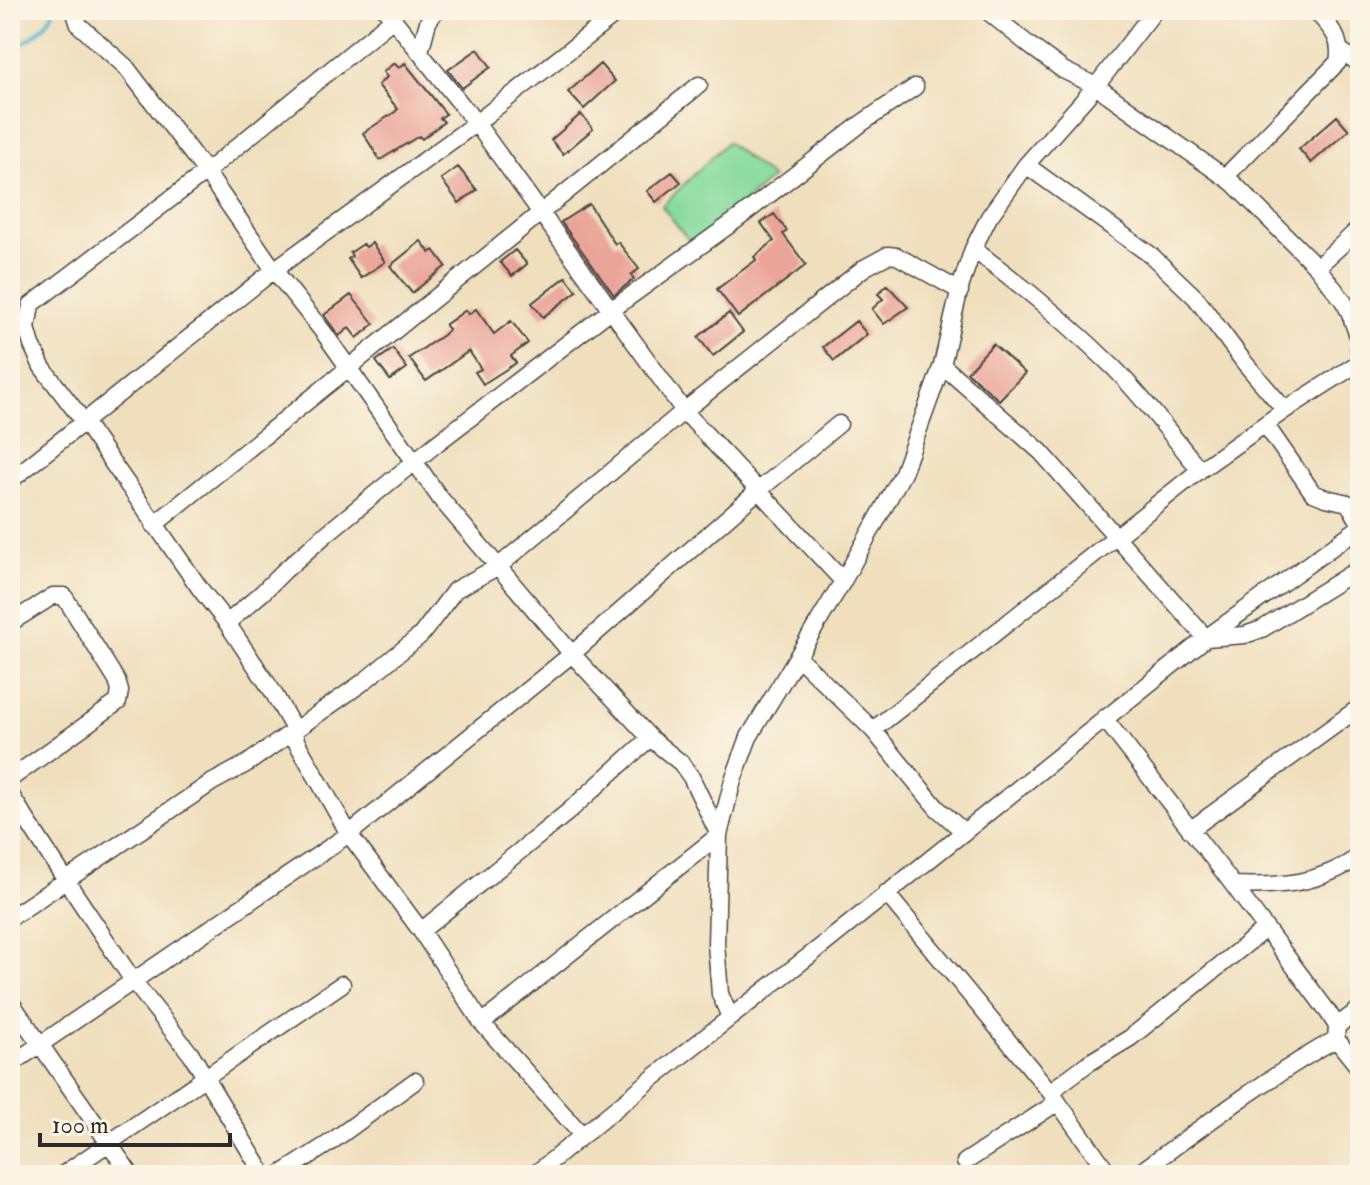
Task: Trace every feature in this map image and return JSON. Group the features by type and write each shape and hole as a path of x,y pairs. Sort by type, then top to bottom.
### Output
{"street":[{"path":"76,10 79,25 126,67 206,172 440,498 572,654 650,738 681,763 719,835"},
{"path":"420,52 428,22 436,10"},
{"path":"10,481 274,270 476,123 621,10"},
{"path":"873,730 1200,470 1285,410 1360,363 1358,336 1342,299 1317,267 1233,183 1096,86 1063,70 986,10"},
{"path":"730,1017 720,994 716,944 719,835 733,780 749,737 843,581 903,473 942,365 973,249 989,217 1026,165 1096,86 1155,10"},
{"path":"1225,177 1338,62 1340,50 1336,35 1315,10"},
{"path":"582,1135 482,1023 421,931 349,834 297,743 273,692 227,623 42,367 27,328 31,305 206,172 390,14 476,123 684,411 843,581"},
{"path":"1340,50 1360,64"},
{"path":"154,525 699,85"},
{"path":"227,623 294,562 436,444 611,310 915,87"},
{"path":"1026,165 1152,256 1196,298 1285,410"},
{"path":"1317,267 1360,228"},
{"path":"973,249 1053,311 1115,369 1200,470"},
{"path":"10,918 334,704 421,635 455,590 499,566 684,411 864,268 888,255 897,256 960,291"},
{"path":"942,365 1041,452 1206,638"},
{"path":"10,1065 349,834 572,654 839,424"},
{"path":"534,1175 1104,718 1206,638 1360,525 1348,503 1313,493 1265,424"},
{"path":"1206,638 1245,635 1262,629 1360,568"},
{"path":"10,623 53,596 64,596 117,681 120,691 118,702 10,779"},
{"path":"798,657 873,730 937,808 963,831"},
{"path":"1190,830 1360,707"},
{"path":"1104,718 1233,885 1360,1069"},
{"path":"421,931 568,812 650,738"},
{"path":"10,794 134,982 193,1057 264,1175"},
{"path":"482,1023 719,835"},
{"path":"1233,885 1293,884 1326,876 1360,856"},
{"path":"886,893 1055,1098 1110,1175"},
{"path":"965,1162 1055,1098 1059,1085 1130,1038 1265,929"},
{"path":"62,1175 342,984"},
{"path":"10,1001 131,1175"},
{"path":"1136,1175 1314,1051 1360,1009"},
{"path":"280,1175 415,1081"}],"green space":[{"path":"727,142 772,178 693,246 662,206"}],"building":[{"path":"478,49 491,67 462,88 448,70"},
{"path":"394,63 399,68 405,63 446,114 440,118 444,122 422,139 419,136 380,160 363,133 398,109 378,85 387,77 383,72"},
{"path":"600,64 615,81 584,109 568,92"},
{"path":"581,114 593,129 563,154 551,140"},
{"path":"1337,116 1349,130 1311,163 1299,149"},
{"path":"458,167 477,190 459,203 441,179"},
{"path":"672,172 681,182 656,202 647,191"},
{"path":"589,204 615,244 618,242 639,269 631,275 634,279 614,295 561,222"},
{"path":"774,214 787,231 783,234 806,265 738,317 717,289 756,260 754,257 774,241 761,223"},
{"path":"421,241 430,253 434,250 446,266 412,293 390,266"},
{"path":"372,243 385,262 361,278 348,259 352,256 350,253 363,244 366,247"},
{"path":"515,250 527,264 512,276 500,262"},
{"path":"566,277 577,291 543,317 532,303"},
{"path":"887,285 908,307 884,324 872,309 883,299 878,294"},
{"path":"351,295 374,324 357,338 349,328 339,336 324,315"},
{"path":"476,309 494,334 511,321 528,343 511,356 516,363 483,384 475,372 481,369 469,351 426,381 409,358 443,335 449,329 445,325 466,310 469,314"},
{"path":"729,313 743,332 713,356 698,337"},
{"path":"856,321 867,334 834,361 823,347"},
{"path":"993,344 1025,373 999,400 967,372"},
{"path":"393,349 407,368 390,380 376,361"}],"waterway":[{"path":"10,59 12,51 42,28 54,10"}]}
